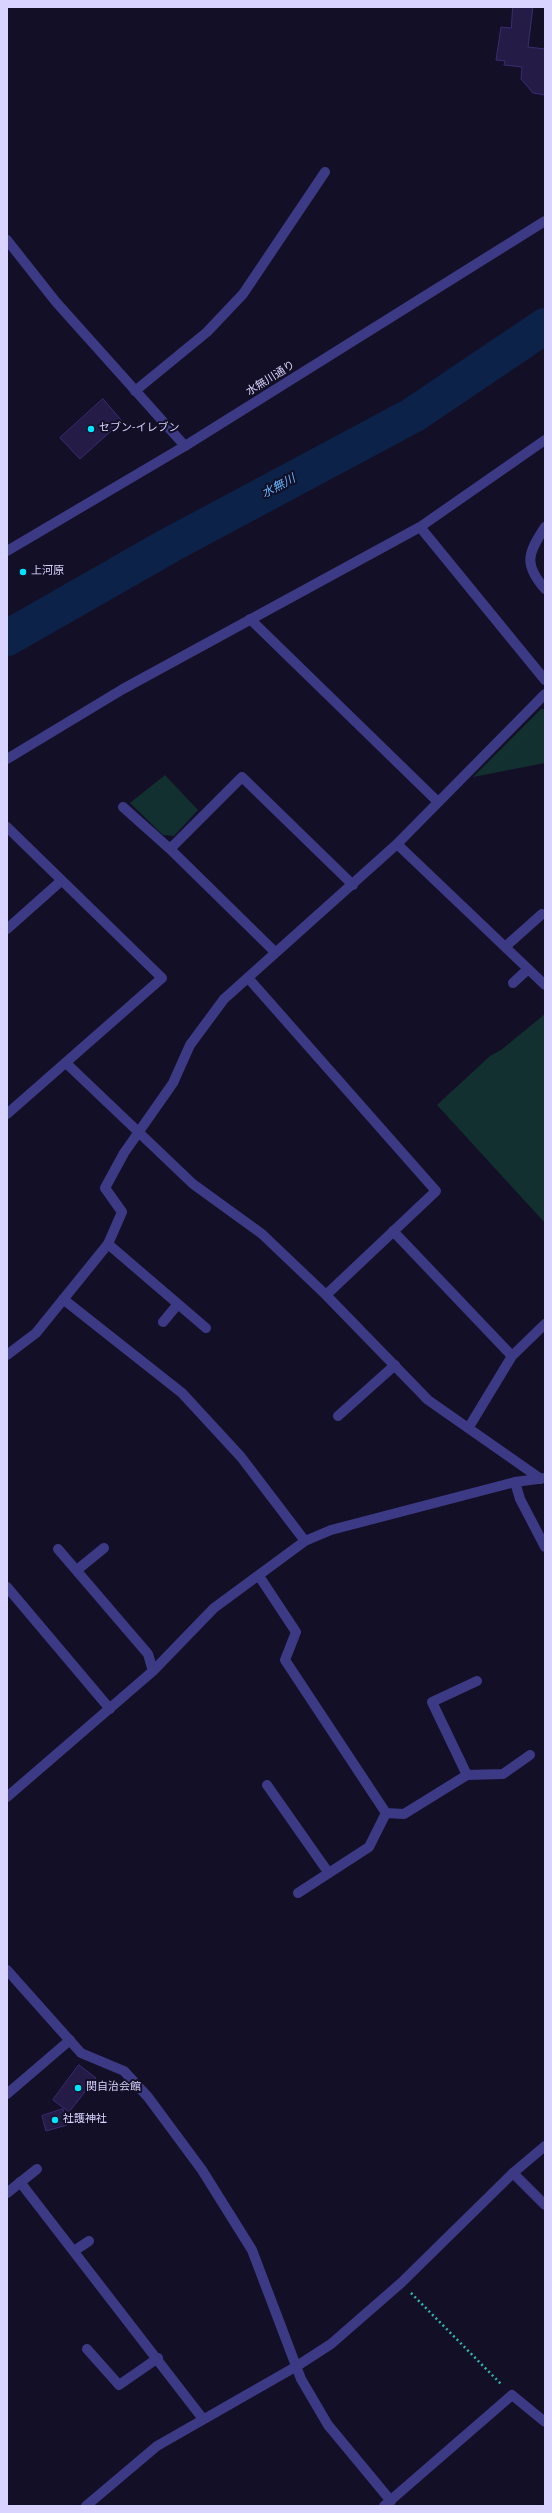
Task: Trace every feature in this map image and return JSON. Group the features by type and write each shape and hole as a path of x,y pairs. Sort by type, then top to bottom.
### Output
{"street":[{"path":"135,391 207,332 243,294 325,172"},
{"name":"水無川通り","path":"7,551 185,446 545,221"},
{"path":"7,240 56,302 185,446"},
{"path":"7,759 123,689 420,527 545,440"},
{"path":"420,527 545,680"},
{"path":"545,527 530,550 530,567 545,589"},
{"path":"250,619 438,802"},
{"path":"7,1355 36,1333 108,1244 122,1212 105,1188 124,1153 173,1083 190,1045 224,999 249,979 275,952 353,885 397,844 545,694"},
{"path":"170,849 242,777 353,885"},
{"path":"124,807 170,849 275,952"},
{"path":"7,827 162,978 7,1114"},
{"path":"397,844 545,985"},
{"path":"7,929 62,881"},
{"path":"505,947 542,914"},
{"path":"513,983 528,969"},
{"path":"249,979 436,1191 326,1295"},
{"path":"66,1062 193,1184 262,1234 326,1295 428,1400 543,1479"},
{"path":"393,1231 512,1356"},
{"path":"108,1244 206,1328"},
{"path":"63,1299 182,1393 241,1457 305,1541"},
{"path":"163,1322 178,1304"},
{"path":"469,1428 512,1356 545,1324"},
{"path":"338,1416 395,1365"},
{"path":"7,1797 152,1671 214,1608 305,1541 331,1530 515,1482 543,1479"},
{"path":"515,1482 520,1499 545,1547"},
{"path":"58,1548 148,1654 152,1671"},
{"path":"77,1570 104,1548"},
{"path":"259,1576 296,1632 285,1660 386,1814"},
{"path":"7,1587 110,1709"},
{"path":"467,1775 432,1702 477,1681"},
{"path":"386,1814 404,1814 467,1775 503,1774 530,1755"},
{"path":"267,1786 328,1872"},
{"path":"298,1894 328,1872 369,1847 386,1814"},
{"path":"7,1970 81,2053 124,2071 148,2097 202,2170 252,2250 301,2379 328,2424 388,2504 512,2395 545,2422"},
{"path":"7,2094 70,2040"},
{"path":"86,2506 157,2446 296,2366 331,2344 401,2282 514,2173 545,2146"},
{"path":"7,2193 37,2169"},
{"path":"514,2173 545,2205"},
{"path":"20,2182 158,2358 203,2419"},
{"path":"74,2251 89,2241"},
{"path":"87,2349 118,2385 158,2358"}],"path":[{"path":"401,2282 512,2395"}],"green space":[{"path":"541,709 545,709 545,763 473,777"},
{"path":"165,775 198,810 174,836 163,835 130,803"},
{"path":"545,1014 545,1223 437,1105 490,1056 501,1050"}],"building":[{"path":"513,7 533,7 528,47 545,49 545,95 533,93 521,79 522,67 504,65 505,61 496,60 501,27 511,28"},
{"name":"セブン-イレブン","path":"103,399 122,421 80,459 60,438"},
{"name":"関自治会館","path":"79,2065 96,2078 69,2112 53,2100"},
{"name":"社護神社","path":"63,2109 67,2125 46,2131 42,2116"}],"waterway":[{"name":"水無川","path":"7,638 170,545 413,415 545,326"}],"place":[{"name":"セブン-イレブン","path":"91,429"},
{"name":"上河原","path":"23,572"},
{"name":"関自治会館","path":"78,2088"},
{"name":"社護神社","path":"55,2120"}]}
